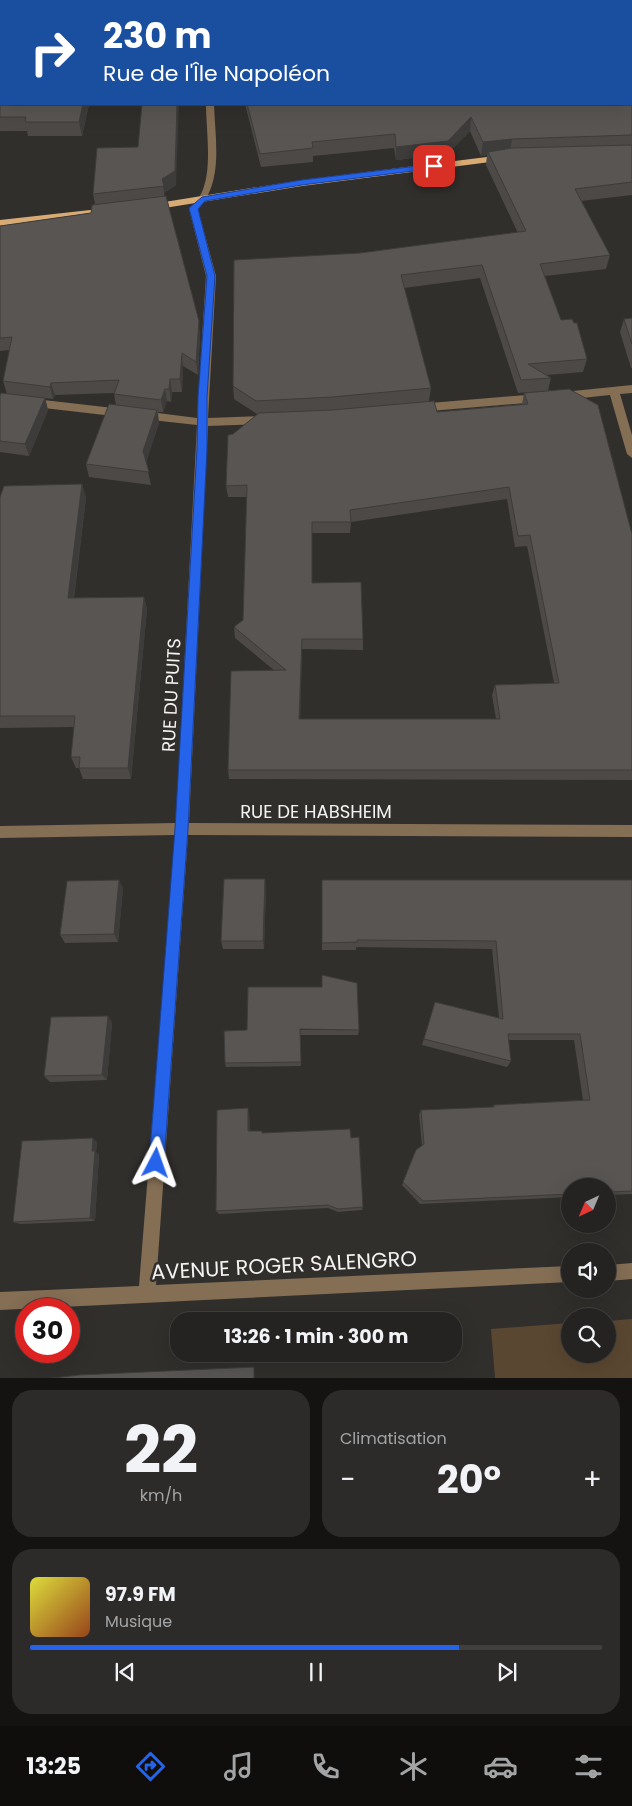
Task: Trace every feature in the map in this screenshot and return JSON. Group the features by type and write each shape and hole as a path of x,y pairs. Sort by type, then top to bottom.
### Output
{"main road":[{"path":"138,208 302,183 510,157"},
{"path":"0,224 109,211"}],"street":[{"name":"RUE DU PUITS","path":"147,1294 182,829 203,397 211,276 194,208 208,188 210,105"},
{"path":"410,409 632,389"},
{"path":"614,391 632,454"},
{"path":"0,399 203,422 274,419"},
{"name":"RUE DE HABSHEIM","path":"0,832 182,829 632,832"},
{"path":"616,1272 632,1271"},
{"name":"AVENUE ROGER SALENGRO","path":"0,1301 561,1274"}],"shaded area":[{"path":"632,1319 632,1378 495,1378 491,1329 561,1324 561,1363 616,1363 616,1320"}],"building":[{"path":"0,105 83,105 79,122 25,122 26,117 0,117"},
{"path":"142,105 177,105 175,171 162,179 164,186 93,194 97,148 138,147"},
{"path":"247,105 632,105 632,135 512,139 483,142 471,117 448,141 396,147 395,134 312,142 313,148 260,154"},
{"path":"632,145 632,182 575,189 610,255 540,264 561,320 572,319 574,323 577,323 587,359 528,364 551,378 521,380 482,265 401,275 431,388 332,397 256,401 233,386 234,260 360,253 526,231 488,152 512,148"},
{"path":"166,196 199,321 196,362 182,353 180,379 170,379 169,389 165,389 161,400 114,394 119,380 51,383 50,387 3,381 12,337 0,338 0,226 91,213 92,205"},
{"path":"632,318 632,344 624,319"},
{"path":"569,389 598,405 632,534 632,770 228,770 231,671 286,670 234,627 243,620 247,485 226,486 228,435 233,434 259,413 332,410 434,401 437,412 528,404 524,393","holes":["509,487 518,536 530,535 559,683 495,685 500,719 299,719 302,639 363,639 361,582 312,583 312,522 351,522 350,510"]},
{"path":"1,393 45,398 25,444 0,441"},
{"path":"109,404 157,410 143,451 149,472 86,464"},
{"path":"82,484 68,598 144,597 128,768 79,768 80,757 71,757 75,716 0,716 0,497 4,486"},
{"path":"224,879 265,879 263,941 221,941"},
{"path":"119,880 114,934 60,935 67,881"},
{"path":"322,880 632,880 632,1191 616,1192 616,1178 561,1178 561,1194 423,1201 403,1182 416,1150 424,1144 421,1110 590,1100 580,1034 508,1034 511,1061 424,1039 435,1002 503,1019 496,941 357,940 357,942 322,943"},
{"path":"322,975 357,983 359,1030 300,1029 301,1062 225,1063 224,1031 247,1030 248,987 322,987"},
{"path":"108,1016 102,1075 44,1076 51,1017"},
{"path":"248,1108 248,1131 262,1131 262,1133 350,1129 351,1138 359,1137 363,1207 338,1209 328,1205 216,1211 217,1110"},
{"path":"93,1138 92,1151 95,1151 90,1218 13,1222 22,1141"},
{"path":"254,1367 254,1378 53,1378 79,1375"}],"route":[{"path":"156,1163 182,829 202,449 203,397 211,276 194,208 202,199 302,183 434,166"}]}
